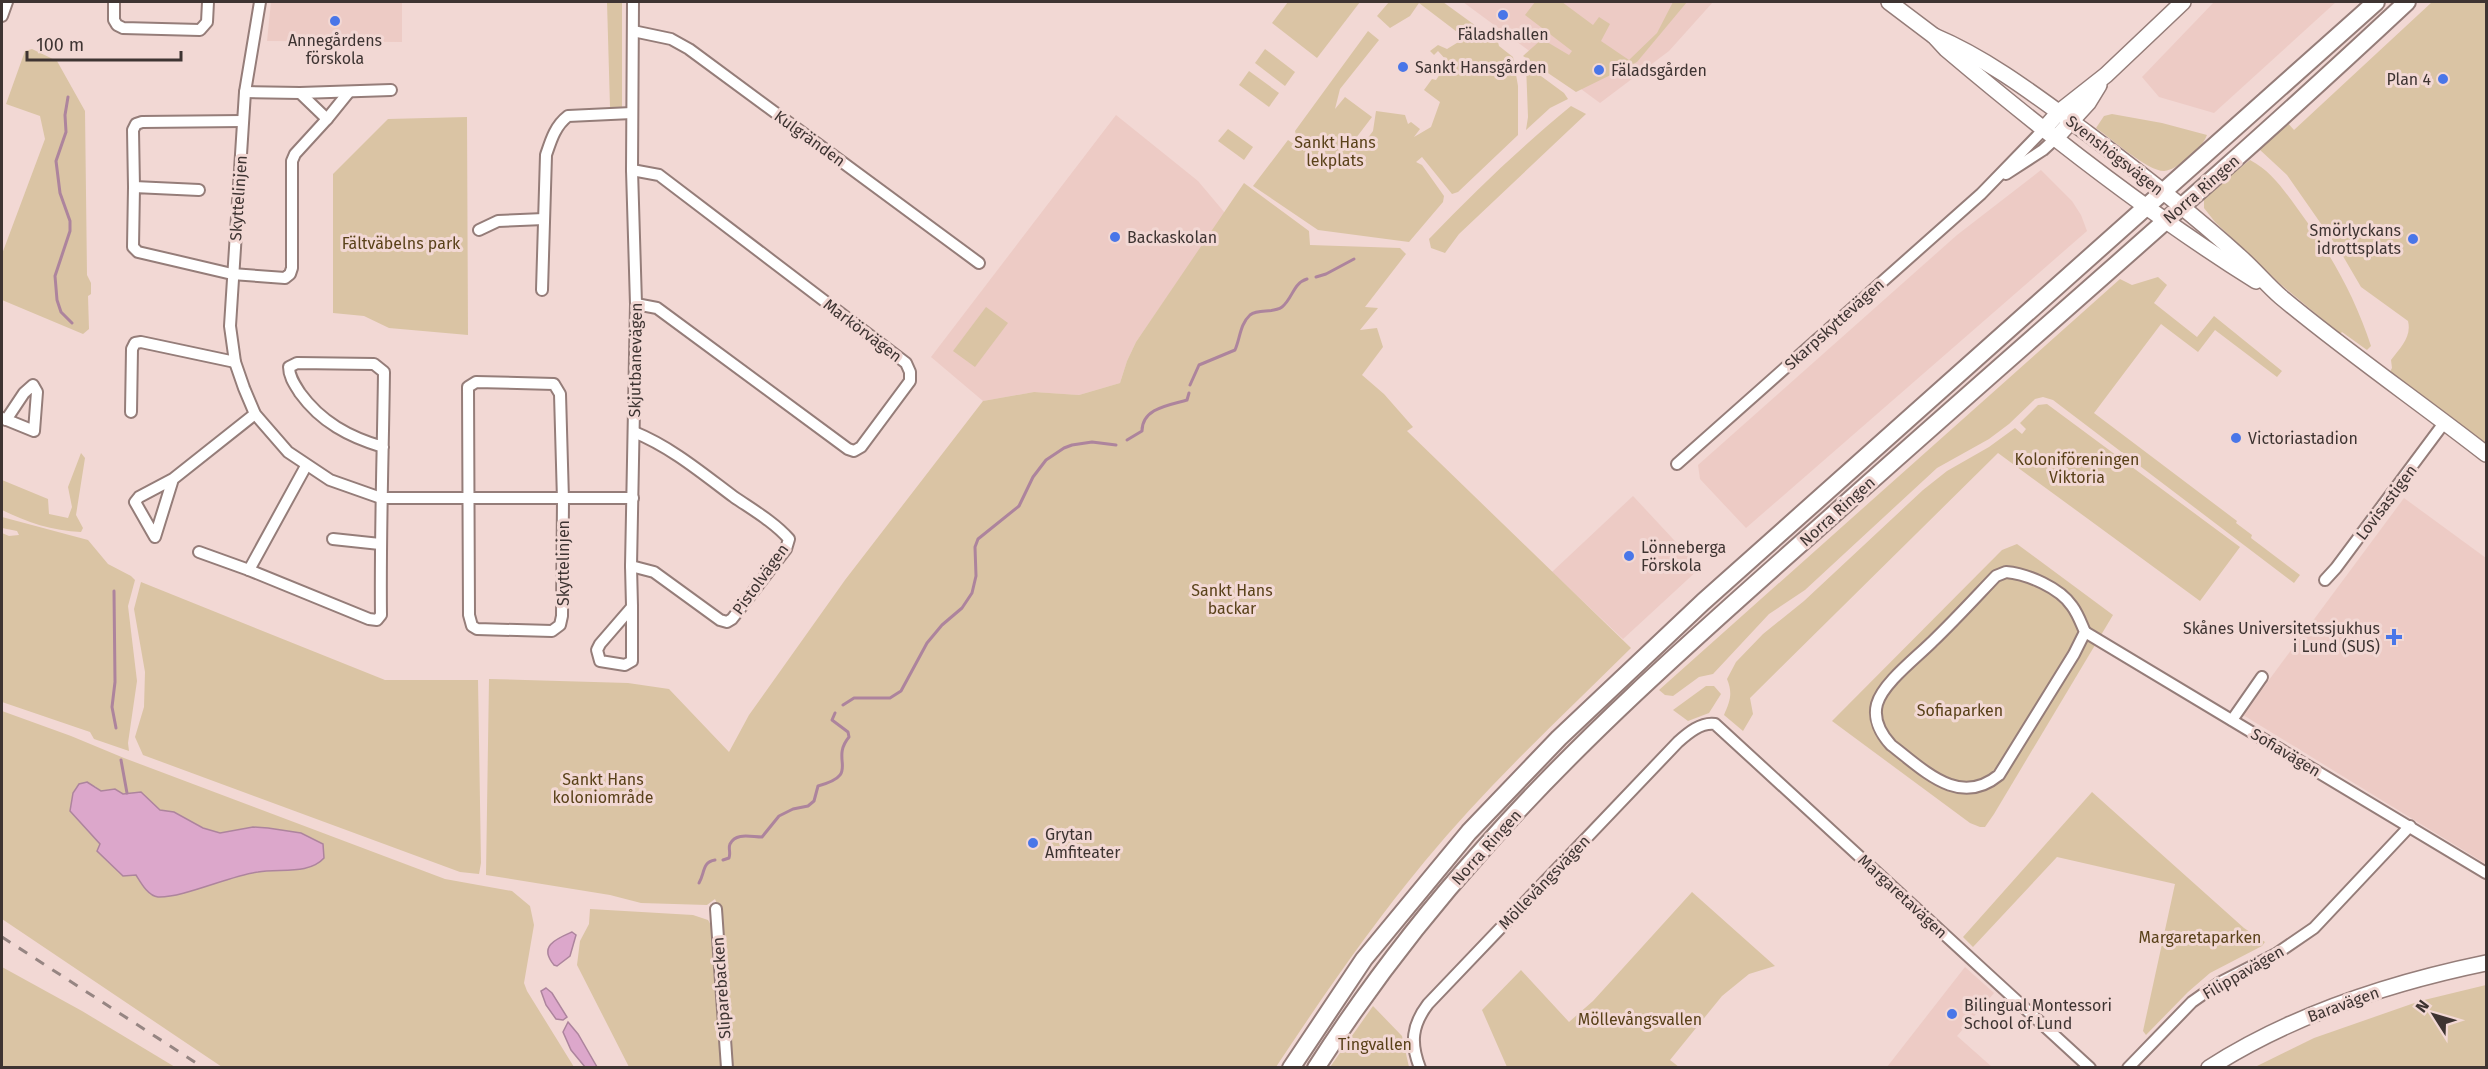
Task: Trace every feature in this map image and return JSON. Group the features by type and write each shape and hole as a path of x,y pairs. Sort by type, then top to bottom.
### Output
{"main road":[{"name":"Svenshögsvägen","path":"1889,2 1934,36 1961,62 2163,221 2279,295 2487,454"},
{"name":"Skarpskyttevägen","path":"2050,133 2106,75 2183,2"},
{"name":"Norra Ringen","path":"1291,1068 1364,959 1469,832 1559,738 1703,602 2376,2"},
{"name":"Norra Ringen","path":"1316,1068 1349,1017 1437,902 1485,846 1574,754 1719,616 2284,116 2407,2"},
{"name":"Svenshögsvägen","path":"1934,36 1992,68 2065,117 2181,206 2240,256 2279,295"},
{"name":"Baravägen","path":"2209,1068 2266,1034 2317,1012 2413,981 2487,963"}],"street":[{"path":"2,16 7,2"},
{"path":"114,2 114,20 117,26 123,28 200,30 207,22 208,2"},
{"name":"Skyttelinjen","path":"260,2 245,92 230,326 235,362 255,414 288,452 306,466 338,484 381,498 563,500 633,498"},
{"name":"Skjutbanevägen","path":"632,606 600,644 597,650 600,661 625,665 632,661 632,606 631,566 636,304 632,170 633,2"},
{"name":"Kulgränden","path":"633,31 671,39 689,49 979,262"},
{"path":"245,92 348,93 391,90"},
{"path":"300,93 327,119"},
{"path":"243,121 142,122 136,124 133,130 135,188 132,242 138,252 232,274 285,278 290,274 292,268 292,161 295,154 348,93"},
{"path":"542,290 546,155 560,122 568,116 632,113"},
{"name":"Skarpskyttevägen","path":"1677,464 2050,133"},
{"name":"Markörvägen","path":"632,170 659,175 669,182 906,363 910,372 910,381 861,447 854,451 848,449 657,308 636,304"},
{"path":"135,188 199,190"},
{"path":"479,230 498,221 544,219"},
{"path":"131,412 132,350 135,343 141,342 235,362"},
{"path":"199,552 369,619 377,620 381,615 380,544 383,447 384,372 374,364 297,363 289,367 294,384 318,413 339,430 383,447"},
{"name":"Skyttelinjen","path":"476,382 554,384 560,394 563,500 562,616 560,625 552,631 486,630 472,626 469,615 469,499 468,387 476,382"},
{"path":"173,478 155,537 135,502 139,497 173,478 255,414"},
{"name":"Lovisastigen","path":"2325,580 2337,568 2444,423"},
{"name":"Pistolvägen","path":"631,566 654,572 720,620 727,622 732,619 786,549 789,539 772,523 676,454 634,432"},
{"path":"249,570 306,466"},
{"path":"333,539 380,544"},
{"path":"2006,572 2032,576 2072,604 2085,632 2009,762 1987,785 1964,789 1951,786 1924,769 1884,738 1878,726 1876,712 1881,694 1996,576 2006,572"},
{"name":"Sofiavägen","path":"2085,632 2487,873"},
{"path":"2232,720 2262,677"},
{"name":"Möllevångsvägen","path":"1420,1068 1414,1054 1414,1030 1419,1016 1428,1004 1678,741 1701,726 1715,724"},
{"name":"Margaretavägen","path":"1715,724 2090,1068"},
{"name":"Filippavägen","path":"2128,1068 2192,1002 2219,983 2276,954 2314,928 2410,826"},
{"name":"Sliparebacken","path":"716,909 727,1068"}],"shaded area":[{"name":"Annegårdens förskola","path":"271,2 402,2 402,42 267,41"},
{"name":"Fäladsgården","path":"1463,2 1713,2 1669,51 1600,103"},
{"path":"2214,2 2336,2 2214,113 2159,97 2142,77"},
{"name":"Backaskolan","path":"1116,115 1198,181 1225,213 1136,342 1120,383 1079,395 1034,392 983,401 931,357"},
{"path":"2041,170 2072,201 2087,231 1746,528 1700,479 1698,465 1957,235"},
{"name":"Lönneberga Förskola","path":"1633,496 1700,568 1623,639 1552,572"},
{"name":"Skånes Universitetssjukhus i Lund (SUS)","path":"2404,498 2486,558 2486,864 2243,715"},
{"path":"87,782 101,791 115,789 123,794 141,792 160,810 174,812 203,828 220,833 253,827 301,833 323,844 324,858 302,869 246,874 180,894 154,896 145,889 136,875 123,876 97,851 100,844 70,811 73,793 79,784"},
{"path":"572,932 576,935 570,956 557,966 554,965 548,948 555,941"},
{"name":"Bilingual Montessori School of Lund","path":"1965,967 1994,993 1957,1036 1992,1067 1887,1067"},
{"path":"546,988 552,993 567,1017 563,1020 556,1019 546,1005 541,991"},
{"path":"568,1022 578,1034 597,1067 585,1067 571,1050 563,1032"}],"green space":[{"path":"607,2 622,2 622,107 610,107"},
{"path":"1288,2 1360,2 1317,58 1272,23"},
{"name":"Sankt Hans lekplats","path":"1389,2 1443,2 1498,42 1499,46 1513,57 1518,86 1518,135 1458,192 1452,194 1422,157 1416,162 1422,165 1444,196 1443,202 1409,242 1318,230 1253,186 1288,140 1304,151 1309,145 1296,135 1295,131 1368,31 1379,40 1340,89 1335,109 1345,97 1372,117 1356,138 1364,143 1373,131 1376,111 1405,115 1408,124 1411,122 1420,129 1414,137 1431,127 1440,102 1424,90 1432,79 1436,80 1440,74 1439,69 1447,61 1438,51 1434,55 1430,51 1438,45 1447,49 1465,38 1419,3 1410,16 1390,28 1377,16"},
{"path":"1535,2 1562,2 1593,25 1599,17 1610,24 1601,41 1629,60 1657,33 1673,2 1687,2 1637,62 1576,92 1523,56 1542,39 1569,55 1572,51 1525,15"},
{"name":"Smörlyckans idrottsplats","path":"2432,2 2486,2 2486,454 2386,379 2392,368 2391,360 2407,337 2408,321 2361,287 2340,251 2287,175 2259,149 2286,121 2294,130"},
{"path":"32,49 57,61 85,111 87,275 91,283 91,294 88,296 89,329 83,334 2,300 2,254 45,139 40,116 6,104 25,51"},
{"path":"1265,49 1295,72 1285,86 1255,63"},
{"path":"1526,65 1564,93 1568,99 1550,108 1526,130 1528,117"},
{"path":"1249,71 1279,93 1269,107 1239,85"},
{"path":"1571,106 1586,114 1459,234 1445,253 1431,248 1429,239 1480,187"},
{"path":"2112,114 2162,123 2207,135 2198,149 2178,165 2164,171 2157,170 2139,160 2096,128 2104,116"},
{"name":"Fältväbelns park","path":"467,117 468,335 389,328 364,316 333,313 333,174 388,119"},
{"path":"1228,129 1253,147 1244,160 1218,141"},
{"path":"2250,160 2264,169 2282,187 2330,257 2357,309 2371,346 2367,350 2342,332 2340,334 2278,282 2215,222 2204,208 2204,199 2212,190"},
{"name":"Sankt Hans backar","path":"1244,183 1309,231 1310,245 1400,248 1406,254 1365,307 1378,308 1360,330 1377,328 1383,347 1362,375 1384,394 1413,427 1407,431 1631,648 1499,778 1425,861 1348,962 1276,1067 732,1067 728,991 720,911 715,899 707,905 641,903 610,895 486,875 489,679 628,683 669,689 729,752 749,715 845,580 983,401 1034,392 1079,395 1120,383 1136,342"},
{"path":"2158,277 2167,285 2154,303 2197,337 2214,316 2282,371 2277,377 2215,330 2198,352 2161,324 2094,413 2237,521 2236,523 2252,535 2251,538 2300,575 2294,583 2053,400 2043,397 2035,399 2009,424 1989,439 1937,468 1805,590 1769,614 1713,674 1699,677 1673,696 1665,695 1659,690 2120,279 2132,285"},
{"path":"986,307 1008,323 975,367 953,351"},
{"name":"Koloniföreningen Viktoria","path":"2047,404 2240,547 2200,601 1998,453 1750,698 1753,714 1743,731 1724,715 1730,697 1727,679 1736,662 1763,634 1804,601 1923,490 1947,471 1989,447 2015,428 2022,434 2026,429 2020,423 2038,405"},
{"path":"81,453 85,458 76,515 83,528 81,532 40,525 2,510 2,480 48,499 49,514 68,518 72,507 68,487"},
{"path":"2,517 88,540 108,564 135,580 128,606 137,681 128,743 129,751 94,739 90,732 2,702 2,533 9,536 19,535 17,531 2,528"},
{"name":"Sofiaparken","path":"2017,544 2113,615 1994,814 1985,827 1980,827 1970,823 1832,721 2002,550"},
{"path":"141,582 385,680 478,680 481,863 479,874 460,872 143,755 135,737 144,707 145,672 134,609"},
{"path":"1706,686 1714,686 1721,694 1709,713 1688,721 1673,710"},
{"path":"2,711 445,879 512,891 530,906 534,925 524,983 574,1067 222,1067 2,919","holes":["79,785 95,786 101,791 115,789 123,794 141,793 160,810 174,812 203,828 220,833 253,827 301,833 318,864 239,875 157,897 136,875 123,876 97,851 100,844 70,811 73,793"]},
{"name":"Margaretaparken","path":"2092,792 2244,928 2265,942 2262,946 2210,973 2146,1035 2143,1031 2175,884 2057,857 1973,947 1963,937"},
{"name":"Möllevångsvallen","path":"1692,892 1775,966 1749,974 1722,996 1670,1060 1679,1067 1507,1067 1482,1010 1521,970 1569,1022 1593,1001"},
{"path":"590,909 693,915 708,920 712,927 721,1067 629,1067 577,965 580,941 589,924"},
{"path":"2,967 82,1011 175,1067 2,1067"},
{"path":"2486,985 2486,1067 2255,1067 2314,1038 2420,1001"},
{"name":"Tingvallen","path":"1373,1006 1402,1036 1409,1067 1330,1067"}],"waterway":[{"path":"68,97 65,115 66,132 56,161 60,193 70,221 70,231 55,276 57,300 61,312 72,323"},
{"path":"1316,277 1354,259"},
{"path":"1190,385 1199,365 1235,350 1242,327 1250,315 1282,307 1296,287 1307,279"},
{"path":"1127,440 1142,431 1143,423 1152,412 1187,400 1189,393"},
{"path":"843,705 854,698 890,698 901,691 927,643 942,625 962,608 972,593 976,576 975,547 978,539 1019,506 1033,477 1046,460 1072,445 1092,442 1116,445"},
{"path":"114,591 115,682 112,707 116,728"},
{"path":"723,860 729,858 729,847 733,840 744,836 762,837 779,816 793,809 808,806 814,801 818,786 839,777 843,766 842,753 849,737 848,732 832,720 835,713"},
{"path":"121,760 127,793"},
{"path":"699,883 708,863 715,860"}],"railway":[{"path":"2,937 204,1068"}],"place":[{"name":"Fäladshallen","path":"1503,15"},
{"name":"Annegårdens förskola","path":"335,21"},
{"name":"Sankt Hansgården","path":"1403,67"},
{"name":"Fäladsgården","path":"1599,70"},
{"name":"Plan 4","path":"2443,79"},
{"name":"Backaskolan","path":"1115,237"},
{"name":"Smörlyckans idrottsplats","path":"2413,239"},
{"name":"Victoriastadion","path":"2236,438"},
{"name":"Lönneberga Förskola","path":"1629,556"},
{"name":"Skånes Universitetssjukhus i Lund (SUS)","path":"2394,637"},
{"name":"Grytan Amfiteater","path":"1033,843"},
{"name":"Bilingual Montessori School of Lund","path":"1952,1014"}],"park label":[{"name":"Sankt Hans koloniområde","path":"603,788"}]}
